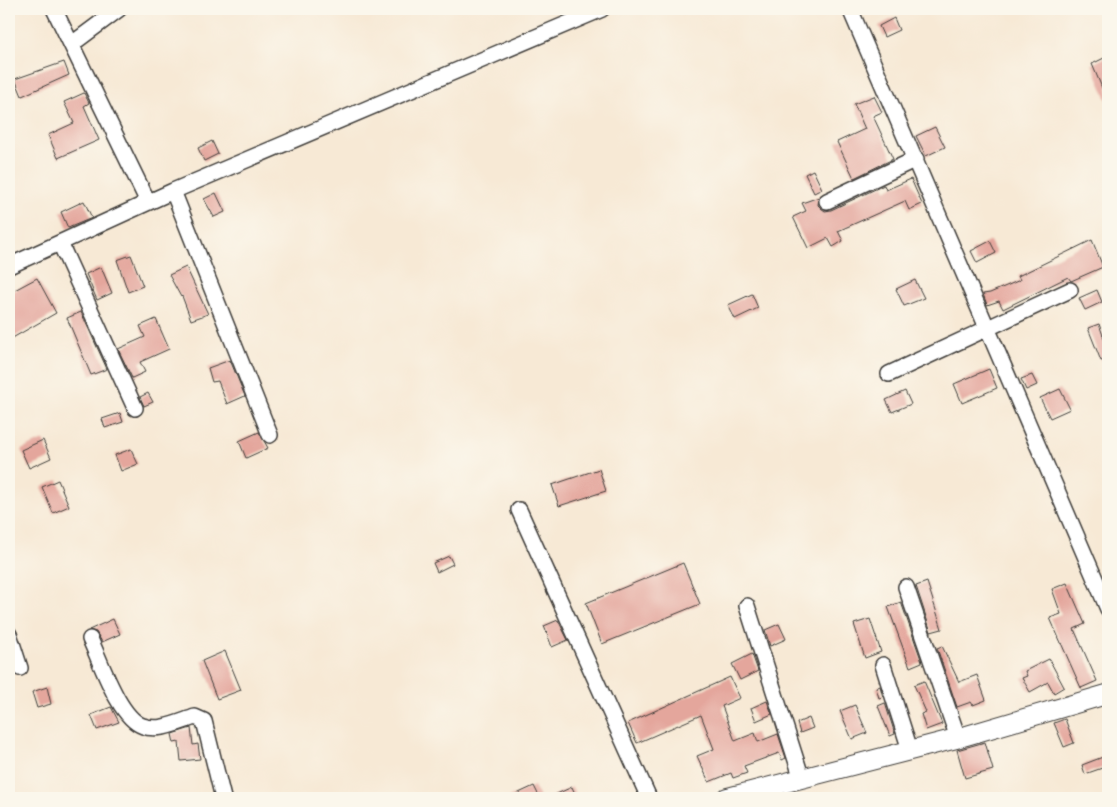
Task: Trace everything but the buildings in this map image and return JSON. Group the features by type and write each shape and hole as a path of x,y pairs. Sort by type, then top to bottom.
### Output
{"main road":[{"path":"726,798 958,738 1108,694"}],"street":[{"path":"54,9 148,202"},
{"path":"72,44 119,9"},
{"path":"9,266 173,191 602,9"},
{"path":"850,9 1108,609"},
{"path":"828,201 916,159"},
{"path":"173,191 270,435"},
{"path":"60,242 134,408"},
{"path":"889,374 1070,290"},
{"path":"519,510 649,798"},
{"path":"906,587 958,738"},
{"path":"747,606 802,779"},
{"path":"9,634 20,668"},
{"path":"90,639 123,708 131,720 144,727 164,727 194,717 204,722 223,798"},
{"path":"883,665 910,750"}]}
